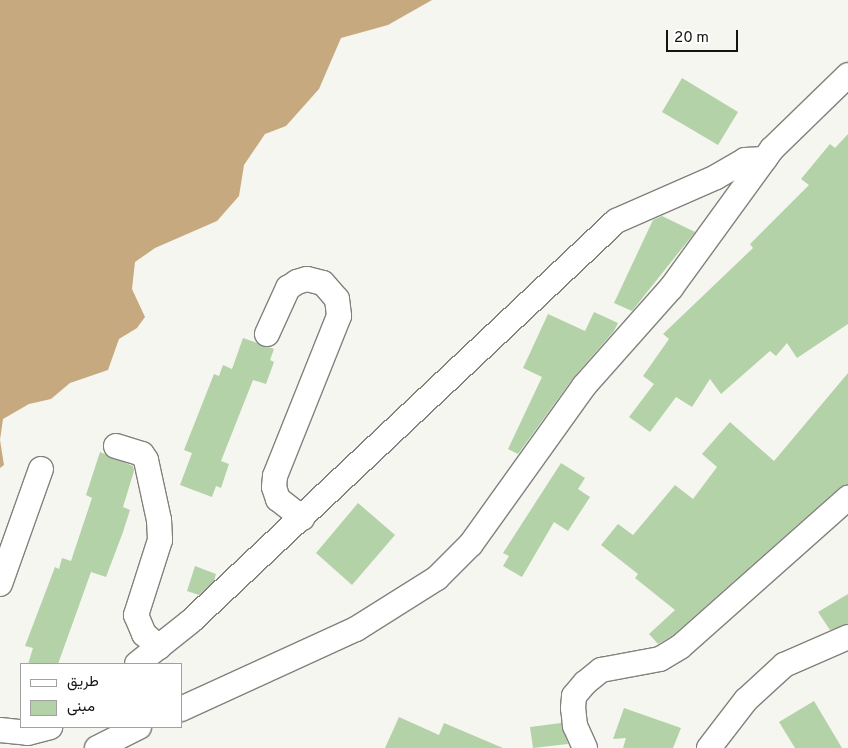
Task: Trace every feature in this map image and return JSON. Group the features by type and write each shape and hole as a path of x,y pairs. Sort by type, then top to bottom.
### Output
{"street":[{"path":"182,709 356,629 437,578 483,528 584,386 671,288 765,159 848,75"},
{"path":"138,663 192,621 616,220 716,177 745,160 765,159"},
{"path":"267,334 288,288 297,282 307,279 323,283 337,299 339,316 275,476 274,487 278,499 302,518"},
{"path":"116,446 142,454 146,460 159,520 160,540 136,615 144,634 159,647"},
{"path":"0,584 41,469"},
{"path":"585,748 575,726 573,708 574,696 584,683 601,670 660,659 680,647 848,498"},
{"path":"708,748 746,700 784,665 848,636"},
{"path":"0,730 28,733 46,728"},
{"path":"98,748 137,728"}],"shaded area":[{"path":"0,0 432,0 388,25 341,38 319,89 286,126 265,134 244,165 239,196 217,221 155,248 135,262 132,289 145,317 137,328 119,339 108,370 70,383 51,399 29,404 3,419 0,440"},
{"path":"0,440 4,465 0,468"}],"building":[{"path":"682,78 738,112 718,145 662,112"},
{"path":"848,134 848,324 797,358 787,343 776,356 770,351 721,394 710,379 692,407 676,397 650,432 629,417 654,384 643,376 669,339 663,334 753,248 750,244 809,185 801,179 830,144 835,148"},
{"path":"662,216 695,232 632,311 614,303 653,220"},
{"path":"594,312 618,323 614,331 573,378 518,454 508,449 542,377 523,368 548,314 585,331"},
{"path":"243,338 274,349 270,360 274,362 266,384 253,380 221,461 229,464 221,488 216,486 212,497 180,485 192,453 184,450 214,374 219,376 223,365 232,369"},
{"path":"848,373 848,485 839,488 672,636 658,644 649,634 675,610 635,578 638,574 601,545 618,524 633,535 675,485 693,499 717,467 702,454 730,422 774,461"},
{"path":"100,452 133,466 134,471 123,507 130,510 106,577 91,572 58,663 28,663 33,648 25,646 55,567 59,569 62,558 71,561 92,498 86,495"},
{"path":"561,463 585,478 578,489 590,497 568,531 554,522 522,577 503,566 509,556 503,553"},
{"path":"358,503 395,535 352,585 316,553"},
{"path":"195,566 216,574 214,581 199,595 187,591"},
{"path":"848,594 848,624 830,630 818,612"},
{"path":"814,701 842,748 795,748 779,722"},
{"path":"624,708 681,728 673,748 623,748 626,738 613,739"},
{"path":"399,717 439,735 444,723 503,748 385,748"},
{"path":"561,723 568,744 533,748 530,727"}]}
